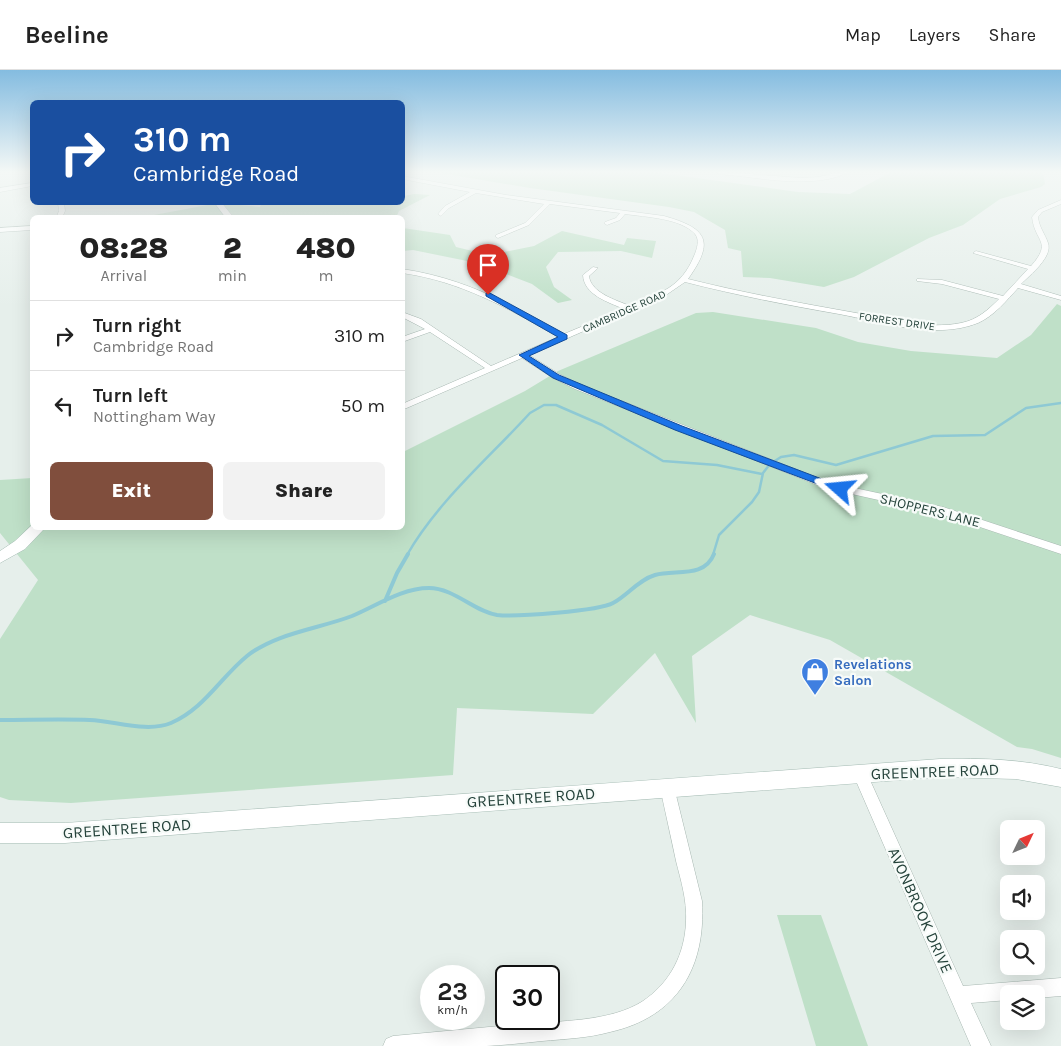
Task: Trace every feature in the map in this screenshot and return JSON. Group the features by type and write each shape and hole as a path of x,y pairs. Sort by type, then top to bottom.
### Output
{"street":[{"path":"498,236 527,224 534,217"},
{"path":"607,223 620,217"},
{"name":"CAMBRIDGE ROAD","path":"405,406 631,309 664,294 684,280 692,269 700,250 698,233 674,220 649,217"},
{"name":"FORREST DRIVE","path":"684,280 754,297 932,327 956,326 974,322 984,317 1016,285 1046,250 1046,245 1036,225 1035,217"},
{"path":"0,230 30,228"},
{"path":"976,253 1031,268"},
{"path":"595,268 586,275 585,280 588,286 631,309"},
{"path":"405,271 430,274 472,287 564,337"},
{"path":"919,280 948,283 1002,298"},
{"path":"1016,285 1061,298"},
{"path":"405,316 491,369"},
{"path":"405,339 430,330"},
{"name":"SHOPPERS LANE","path":"523,355 556,376 578,387 777,467 840,489 943,511 1061,550"},
{"path":"0,558 20,545 36,530"},
{"name":"GREENTREE ROAD","path":"0,834 65,833 667,787 985,767 1023,770 1061,778"},
{"name":"AVONBROOK DRIVE","path":"860,774 981,1046"},
{"path":"393,1046 488,1041 618,1022 651,1008 664,997 675,984 684,968 691,950 695,918 694,901 667,787"},
{"path":"959,995 1061,987"}],"green space":[{"path":"702,217 975,217 963,225 929,238 854,277 824,287 770,278 743,277 741,251 728,248 725,230"},
{"path":"405,228 450,235 456,247 489,255 534,246 562,231 624,245 627,238 656,241 652,258 621,251 558,252 546,267 554,287 572,300 558,303 532,284 477,263 413,250 405,251"},
{"path":"1057,304 1061,306 1061,758 1032,749 1017,747 830,640 750,615 692,656 696,723 655,653 593,714 457,708 453,775 71,803 9,800 0,797 0,639 38,580 0,533 0,480 30,478 30,530 405,530 405,451 525,391 558,371 696,313 713,312 816,328 858,342 911,351 997,358 1031,335"},
{"path":"777,915 821,915 868,1046 816,1046"}],"waterway":[{"path":"713,555 719,535 752,502 759,492 763,473 770,464 781,457 794,455 836,465 933,436 985,435 1026,408 1061,403"},
{"path":"407,555 419,535 448,498 530,413 544,405 556,405 602,425 663,461 717,465 762,474"},
{"path":"386,600 408,554"},
{"path":"386,600 409,591 429,588 447,592 481,610 497,615 538,614 592,609 613,603 649,577 663,573 688,572 703,567 714,554"},
{"path":"0,720 90,720 141,727 162,726 183,717 193,710 237,665 258,648 298,632 339,621 386,600"}],"place":[{"name":"Revelations Salon","path":"815,696"}],"route":[{"path":"488,295 564,337 523,355 556,376 578,387 679,428 804,477 840,489"}]}
